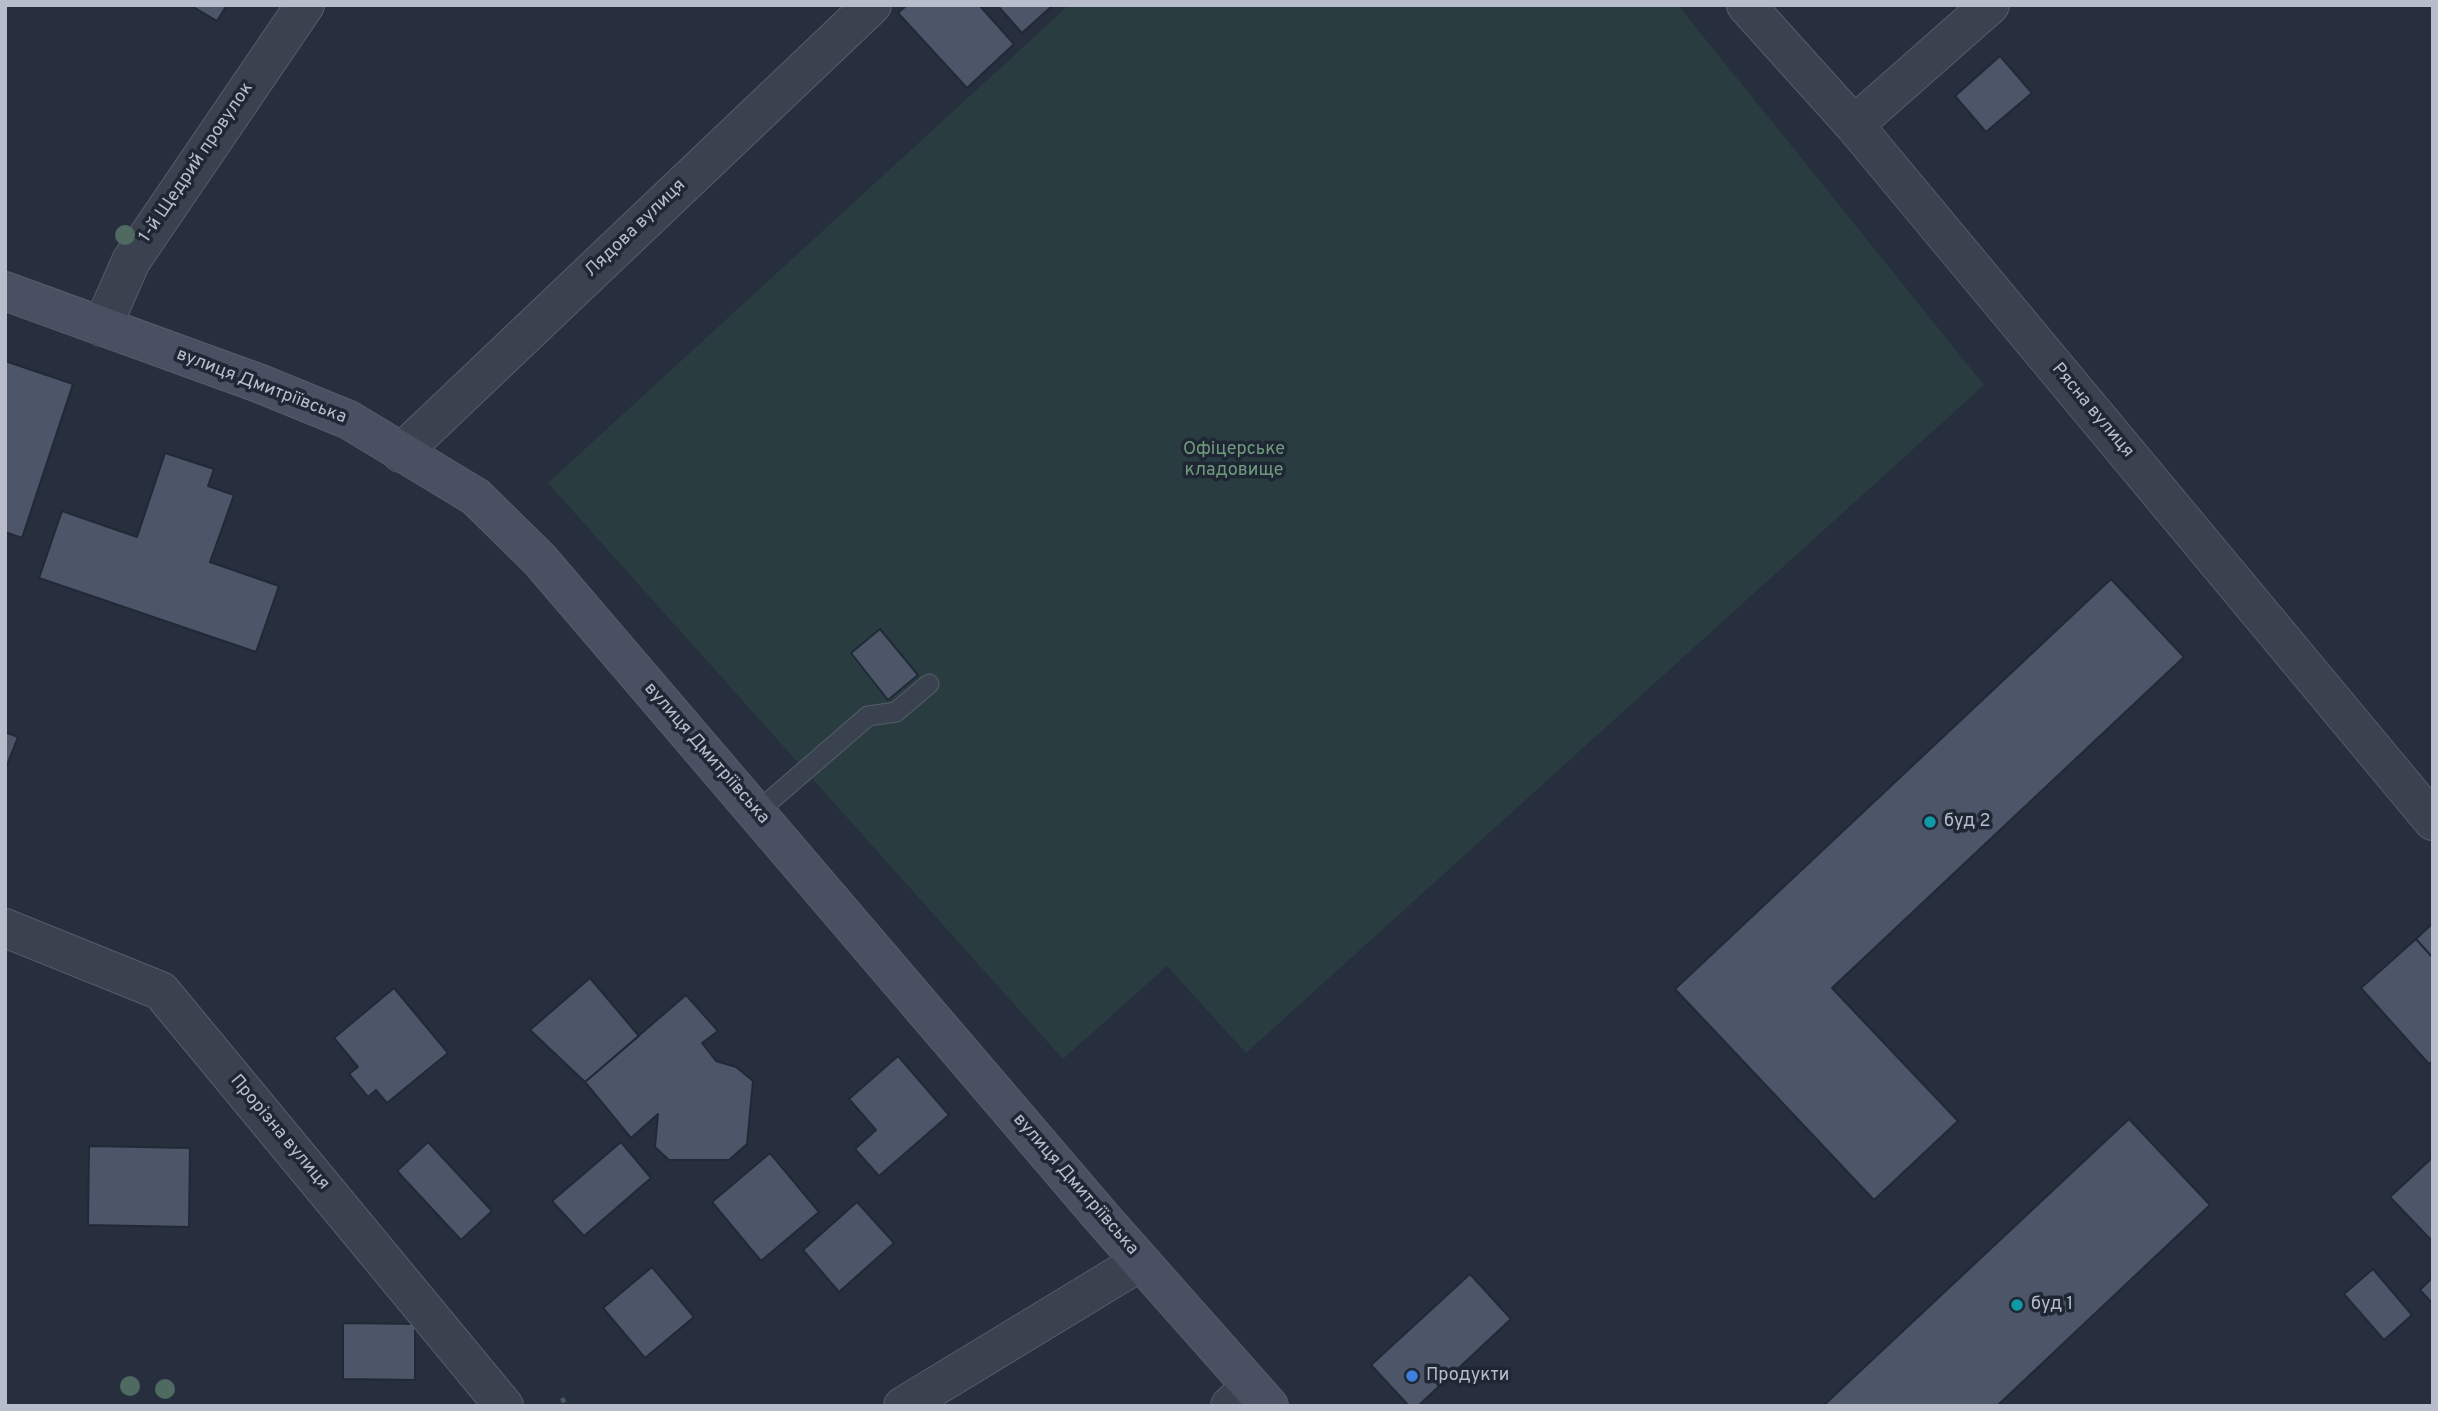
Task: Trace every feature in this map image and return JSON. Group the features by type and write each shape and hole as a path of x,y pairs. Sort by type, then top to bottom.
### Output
{"main road":[{"name":"вулиця Дмитріївська","path":"5,291 261,384 349,420 475,497 540,560 1140,1262 1250,1399"}],"street":[{"name":"1-й Щедрий провулок","path":"102,327 131,261 304,5"},
{"name":"Лядова вулиця","path":"401,453 872,5"},
{"name":"Рясна вулиця","path":"1746,5 1854,125 2433,821"},
{"path":"1854,125 1990,5"},
{"name":"Прорізна вулиця","path":"5,928 161,991 504,1406"},
{"path":"902,1406 1140,1262"}],"lane":[{"path":"756,813 869,716 897,712 929,684"}],"path":[{"path":"562,1398 566,1406"}],"green space":[{"name":"Офіцерське кладовище","path":"1069,5 1678,5 1984,385 1246,1053 1167,966 1063,1059 548,483"}],"building":[{"path":"190,5 227,5 217,21"},
{"path":"907,5 979,5 1014,44 967,88 898,13"},
{"path":"997,5 1053,5 1022,33"},
{"path":"2000,56 2032,93 1986,132 1955,96"},
{"path":"5,361 73,384 22,538 5,532"},
{"path":"165,453 214,469 208,486 234,495 210,562 279,586 256,652 39,578 62,511 137,537"},
{"name":"буд 2","path":"2111,579 2184,657 1832,988 1958,1121 1874,1200 1675,989"},
{"path":"880,629 918,675 888,700 851,653"},
{"path":"5,732 18,737 5,770"},
{"path":"2433,923 2433,958 2416,939"},
{"path":"2416,939 2433,958 2433,1061 2429,1064 2361,988"},
{"path":"590,978 639,1036 585,1082 530,1030"},
{"path":"394,988 448,1053 387,1103 376,1090 368,1097 349,1074 358,1067 334,1038"},
{"path":"686,995 718,1031 702,1043 716,1061 736,1067 753,1081 747,1144 729,1160 669,1160 655,1147 658,1114 631,1138 585,1082"},
{"path":"898,1056 949,1115 879,1176 855,1149 876,1130 849,1099"},
{"name":"буд 1","path":"2129,1119 2210,1205 1997,1406 1823,1406"},
{"path":"428,1142 492,1211 461,1240 397,1171"},
{"path":"621,1142 651,1178 584,1236 552,1201"},
{"path":"89,1146 190,1148 189,1227 88,1225"},
{"path":"770,1153 819,1212 761,1261 712,1202"},
{"path":"2433,1157 2433,1242 2390,1197"},
{"path":"857,1202 894,1243 839,1292 803,1250"},
{"path":"652,1267 694,1317 645,1358 603,1308"},
{"path":"2373,1269 2412,1315 2384,1340 2344,1294"},
{"path":"1470,1274 1511,1319 1418,1406 1409,1406 1371,1365"},
{"path":"2433,1277 2433,1304 2420,1290"},
{"path":"343,1323 415,1324 415,1380 343,1379"}],"place":[{"name":"буд 2","path":"1930,822"},
{"name":"буд 1","path":"2017,1305"},
{"name":"Продукти","path":"1412,1376"}]}
